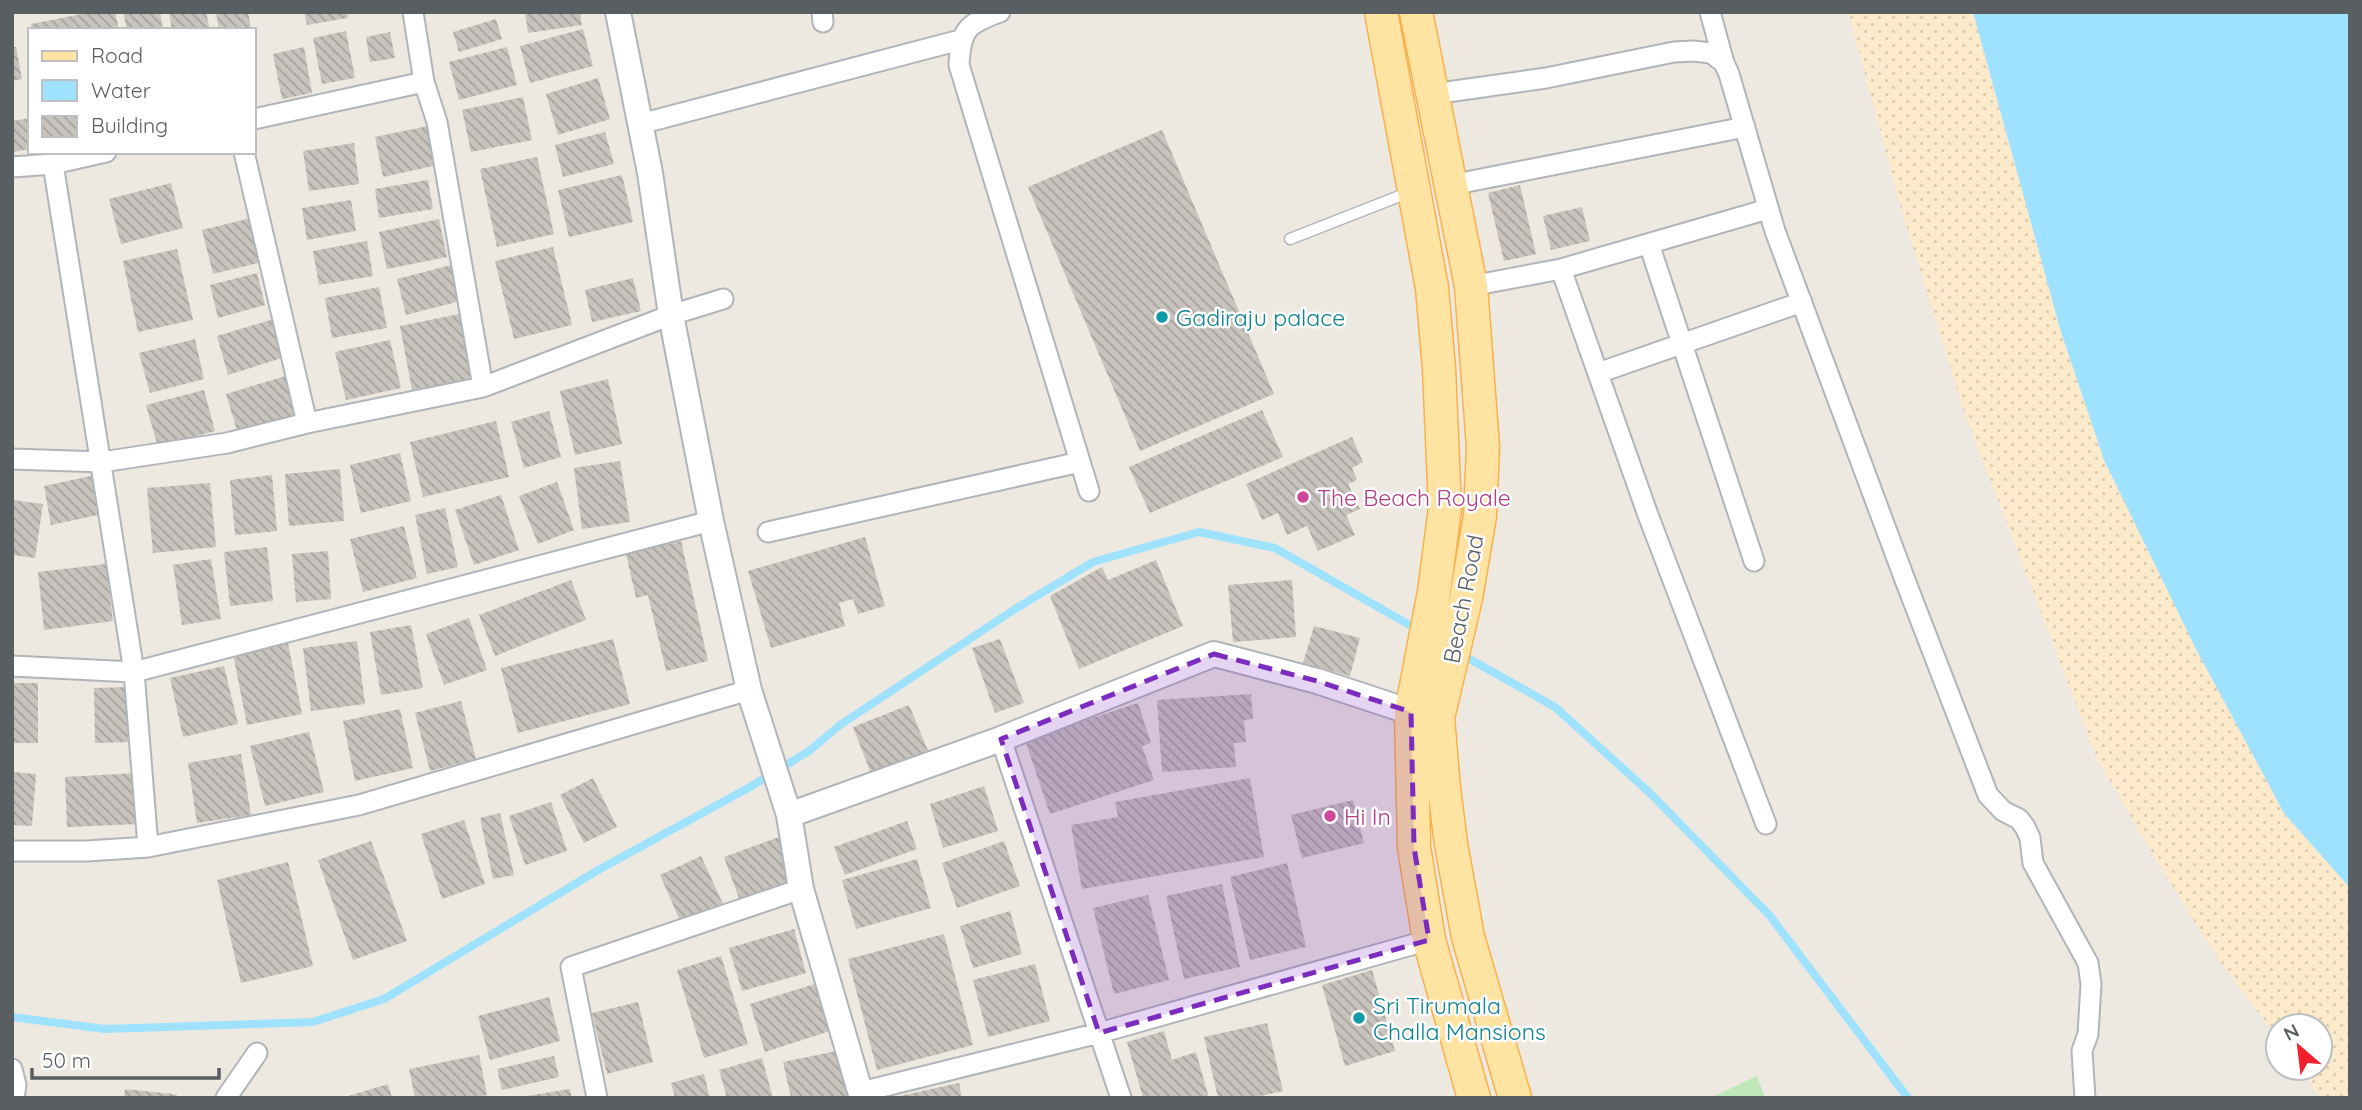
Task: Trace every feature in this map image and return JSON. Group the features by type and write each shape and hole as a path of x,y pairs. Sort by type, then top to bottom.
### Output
{"main road":[{"name":"Beach Road","path":"1381,12 1432,288 1446,508 1434,592 1414,847 1429,940 1474,1098"},
{"name":"Beach Road","path":"1423,14 1433,94 1471,286 1483,447 1480,516 1466,598 1425,715 1468,937 1516,1098"},
{"path":"1442,446 1483,447"}],"street":[{"path":"413,12 424,82 437,122 483,387"},
{"path":"618,12 650,173 671,315 710,521 749,690 789,815 801,890 861,1095 1099,1033 1429,940"},
{"path":"640,124 960,40 977,20 1000,12"},
{"path":"1710,12 1768,209 1905,580 1989,795 2003,811 2019,819 2025,827 2030,838 2033,863 2088,963 2091,984 2088,1034 2082,1051 2085,1098"},
{"path":"960,40 959,65 1089,491"},
{"path":"1433,94 1546,78 1674,52 1711,53 1724,63"},
{"path":"256,119 424,82"},
{"path":"1451,185 1745,127"},
{"path":"12,167 53,164 97,154"},
{"path":"244,154 307,423"},
{"path":"53,164 134,672 148,847"},
{"path":"1471,286 1561,269 1768,209"},
{"path":"1649,244 1754,561"},
{"path":"1561,269 1648,514 1766,824"},
{"path":"12,459 102,462 228,443 307,423 483,387 671,315 723,299"},
{"path":"1598,373 1802,302"},
{"path":"768,533 1080,462"},
{"path":"12,666 134,672 710,521"},
{"path":"789,815 1001,739 1214,654 1317,681 1425,715"},
{"path":"12,851 87,851 148,847 359,805 749,690"},
{"path":"1001,739 1121,1098"},
{"path":"597,1098 571,967 801,890"},
{"path":"226,1098 257,1053"},
{"path":"12,1069 16,1085 14,1098"}],"lane":[{"path":"1290,239 1414,191"}],"highlighted area":[{"path":"1214,654 1317,681 1411,712 1414,847 1429,940 1099,1033 1001,739"}],"sand":[{"path":"1848,12 1973,12 2061,332 2104,460 2283,813 2350,888 2350,1098 2321,1098 2310,1082 2334,1082 2334,1012 2264,1012 2264,1020 2221,963 2156,860 2097,758 1965,414 1904,218"}],"green space":[{"path":"1757,1076 1765,1098 1710,1098"}],"water":[{"path":"1973,12 2350,12 2350,888 2284,813 2196,649 2104,460 2061,332"}],"building":[{"path":"92,12 115,12 119,28 32,28 31,24"},
{"path":"123,12 160,12 163,28 127,28"},
{"path":"169,12 206,12 210,28 172,28"},
{"path":"216,12 248,12 251,28 219,28"},
{"path":"304,12 347,12 348,18 307,25"},
{"path":"525,12 580,12 582,25 528,33"},
{"path":"496,19 502,39 459,52 453,32"},
{"path":"583,29 593,66 530,83 520,46"},
{"path":"346,31 355,78 322,84 313,38"},
{"path":"390,32 395,58 370,62 366,37"},
{"path":"12,47 16,47 22,79 12,81"},
{"path":"304,47 312,93 282,99 273,54"},
{"path":"507,47 517,85 459,100 449,62"},
{"path":"598,78 610,119 558,135 546,94"},
{"path":"523,97 532,140 471,152 462,110"},
{"path":"28,118 28,149 12,152 12,121"},
{"path":"433,125 442,164 383,177 375,137"},
{"name":"Gadiraju palace","path":"1162,130 1274,394 1140,451 1028,187"},
{"path":"605,132 614,164 563,177 555,145"},
{"path":"354,143 359,184 309,191 303,151"},
{"path":"537,157 554,234 497,247 480,169"},
{"path":"622,175 633,222 569,237 558,190"},
{"path":"428,180 433,209 379,218 375,189"},
{"path":"171,183 183,228 121,244 109,199"},
{"path":"1520,185 1536,254 1504,261 1488,193"},
{"path":"351,200 356,231 307,240 302,208"},
{"path":"1582,207 1590,241 1551,250 1543,216"},
{"path":"255,217 266,261 213,274 202,230"},
{"path":"439,219 447,257 387,269 379,232"},
{"path":"367,241 373,276 319,285 313,251"},
{"path":"553,247 572,325 514,339 495,261"},
{"path":"177,249 193,320 138,332 123,261"},
{"path":"451,265 460,301 406,315 397,279"},
{"path":"257,273 265,305 218,318 210,285"},
{"path":"633,278 641,311 592,322 585,290"},
{"path":"379,287 387,328 332,338 325,298"},
{"path":"459,314 471,379 412,390 400,326"},
{"path":"277,318 288,356 228,375 217,336"},
{"path":"195,339 204,379 150,393 139,353"},
{"path":"390,340 401,388 346,400 335,352"},
{"path":"286,376 299,418 239,437 226,394"},
{"path":"608,379 622,444 575,455 560,391"},
{"path":"204,390 215,431 158,447 146,405"},
{"path":"1262,410 1283,457 1150,513 1129,467"},
{"path":"549,411 561,457 524,468 511,422"},
{"path":"496,421 509,477 423,497 410,442"},
{"name":"The Beach Royale","path":"1352,437 1363,462 1352,468 1357,480 1348,484 1360,509 1346,515 1355,535 1318,551 1307,526 1287,535 1278,513 1262,520 1246,484"},
{"path":"400,453 411,501 361,513 350,465"},
{"path":"620,461 630,522 582,529 574,468"},
{"path":"340,469 344,521 289,526 285,474"},
{"path":"272,475 277,531 235,535 230,480"},
{"path":"91,476 98,515 51,525 44,486"},
{"path":"557,482 574,530 538,544 519,496"},
{"path":"210,483 216,547 153,553 147,488"},
{"path":"501,495 519,550 474,565 455,510"},
{"path":"12,500 43,504 35,558 12,555"},
{"path":"445,508 458,567 427,574 415,515"},
{"path":"404,526 417,578 363,592 350,539"},
{"path":"865,537 885,606 858,614 853,599 839,603 845,626 771,648 748,571"},
{"path":"681,541 708,661 666,671 648,595 636,598 626,554"},
{"path":"267,547 273,601 230,606 224,552"},
{"path":"328,551 331,599 296,602 292,554"},
{"path":"211,559 221,619 182,625 173,565"},
{"path":"1156,560 1183,626 1079,669 1050,596 1102,567 1108,580"},
{"path":"106,564 113,621 44,630 38,572"},
{"path":"571,580 586,620 495,656 479,615"},
{"path":"1292,580 1296,637 1233,642 1228,585"},
{"path":"469,618 487,670 444,685 426,634"},
{"path":"411,625 423,688 381,695 370,632"},
{"path":"1314,626 1360,638 1350,676 1303,663"},
{"path":"613,639 630,704 518,733 501,668"},
{"path":"1000,639 1024,703 995,713 972,648"},
{"path":"357,641 365,704 311,711 303,648"},
{"path":"288,643 302,714 247,725 233,654"},
{"path":"224,666 238,724 183,737 170,678"},
{"path":"12,683 38,683 38,743 12,743"},
{"path":"130,687 132,742 95,743 94,688"},
{"path":"1251,694 1253,719 1244,720 1246,742 1234,743 1236,767 1162,772 1157,700"},
{"path":"461,701 476,759 430,771 415,713"},
{"path":"1138,703 1151,743 1142,746 1154,780 1050,814 1025,740"},
{"path":"909,705 929,753 872,776 853,727"},
{"path":"400,709 413,768 355,781 343,721"},
{"path":"309,732 324,792 265,806 250,746"},
{"path":"241,754 251,815 197,823 188,763"},
{"path":"12,772 36,774 32,826 12,825"},
{"path":"137,773 139,824 67,827 65,777"},
{"path":"593,778 617,827 584,843 560,795"},
{"path":"1250,778 1264,857 1082,889 1071,825 1118,817 1115,802"},
{"path":"984,786 998,831 943,848 930,804"},
{"path":"1353,800 1364,843 1302,858 1291,815"},
{"path":"551,802 567,851 525,865 509,816"},
{"path":"500,813 514,875 493,879 480,818"},
{"path":"464,820 485,884 442,899 421,834"},
{"path":"907,821 917,849 845,875 834,847"},
{"path":"779,837 796,884 741,904 724,857"},
{"path":"371,841 407,941 353,960 318,860"},
{"path":"1004,841 1020,886 957,908 942,863"},
{"path":"701,856 724,906 682,925 660,875"},
{"path":"917,859 931,908 856,929 842,880"},
{"path":"288,862 313,966 241,983 217,880"},
{"path":"1287,863 1306,947 1250,960 1230,877"},
{"path":"1222,884 1240,967 1184,979 1166,896"},
{"path":"1148,895 1169,980 1114,994 1093,908"},
{"path":"1010,911 1022,954 973,968 960,926"},
{"path":"794,929 806,973 742,991 729,948"},
{"path":"944,934 973,1045 877,1070 848,959"},
{"path":"721,956 748,1044 704,1058 677,970"},
{"path":"1035,964 1050,1021 988,1037 973,980"},
{"name":"Sri Tirumala Challa Mansions","path":"1372,970 1395,1051 1345,1066 1322,985"},
{"path":"818,983 833,1030 765,1052 750,1004"},
{"path":"549,997 560,1041 490,1060 478,1016"},
{"path":"638,1002 653,1062 607,1074 592,1013"},
{"path":"1267,1023 1283,1091 1252,1098 1218,1098 1204,1037"},
{"path":"1164,1031 1172,1060 1196,1052 1209,1098 1143,1098 1127,1042"},
{"path":"841,1050 851,1098 791,1098 783,1062"},
{"path":"479,1055 487,1095 475,1098 415,1098 409,1069"},
{"path":"554,1056 559,1077 502,1090 497,1069"},
{"path":"762,1058 773,1098 727,1098 719,1070"},
{"path":"704,1074 710,1098 675,1098 671,1083"},
{"path":"959,1083 962,1098 895,1098 895,1097"},
{"path":"388,1084 392,1098 345,1098 345,1097"},
{"path":"125,1089 172,1094 177,1095 177,1098 124,1098"},
{"path":"570,1089 572,1098 527,1098 527,1096"}],"waterway":[{"path":"12,1017 105,1029 313,1022 384,999 600,869 750,787 809,751 840,725 1015,609 1093,562 1199,532 1275,548 1420,631"},
{"path":"1459,653 1555,707 1652,795 1770,916 1908,1098"}],"place":[{"name":"Gadiraju palace","path":"1162,317"},
{"name":"The Beach Royale","path":"1303,497"},
{"name":"Hi In","path":"1330,816"},
{"name":"Sri Tirumala Challa Mansions","path":"1359,1018"}]}
